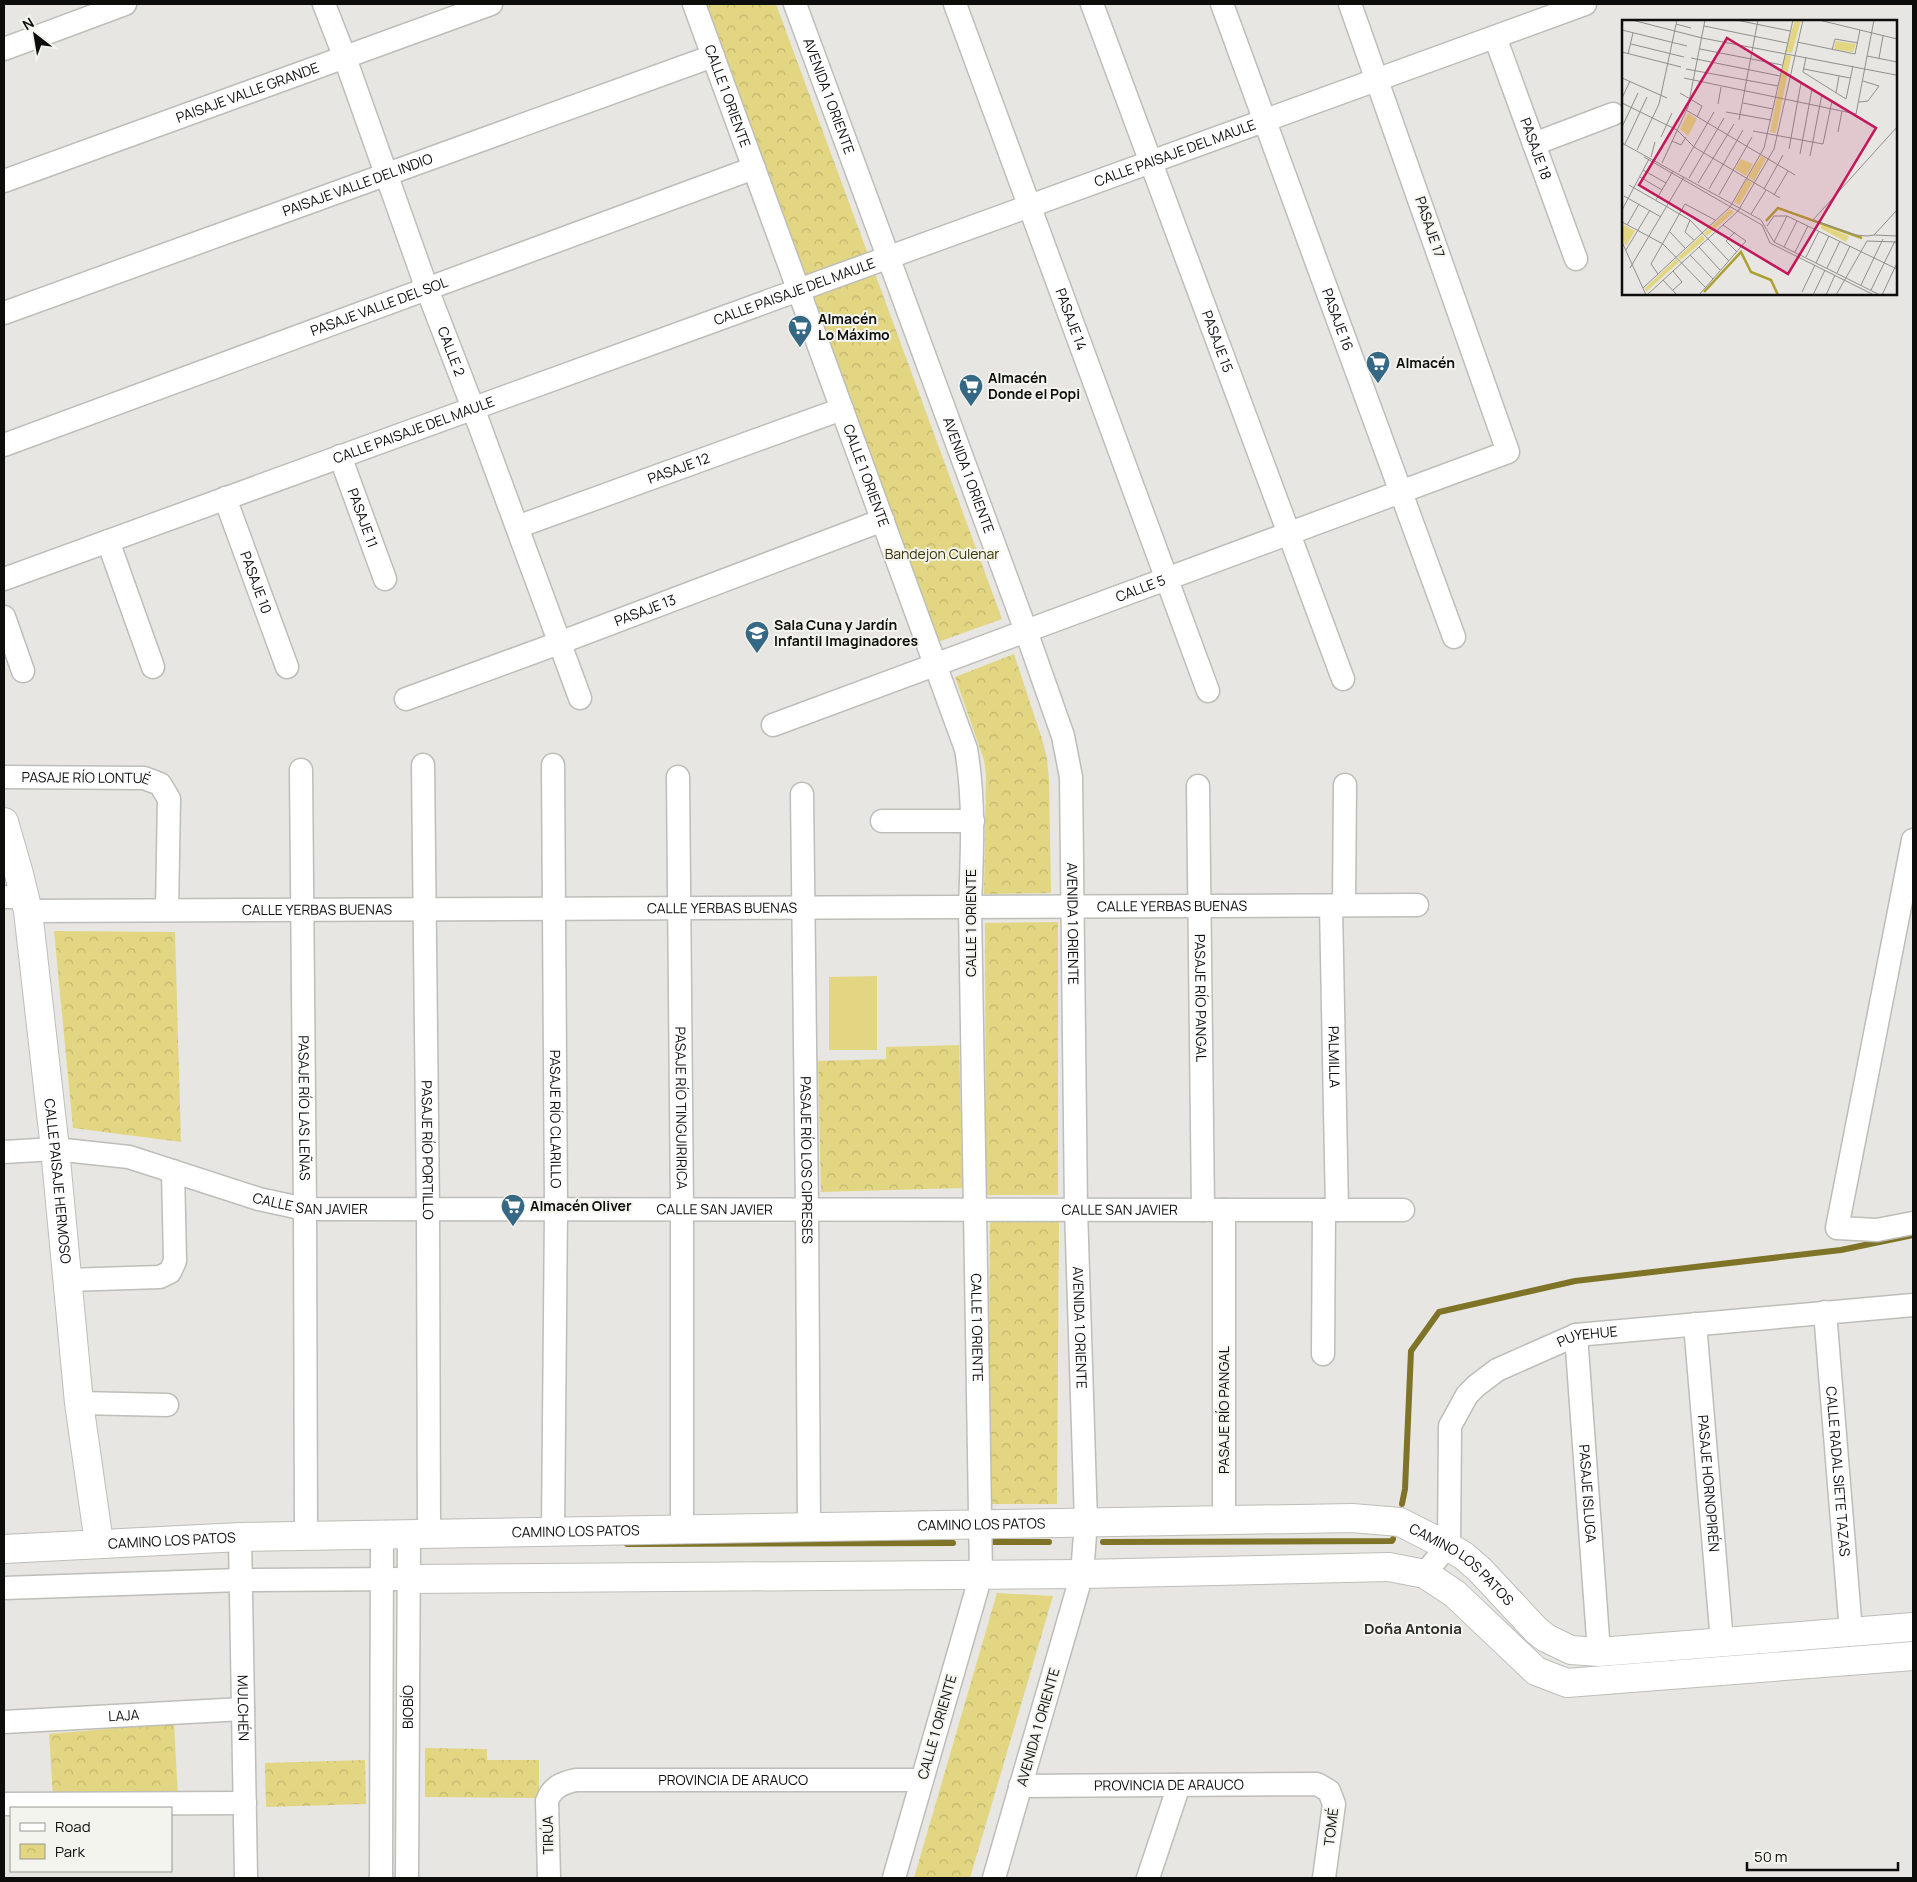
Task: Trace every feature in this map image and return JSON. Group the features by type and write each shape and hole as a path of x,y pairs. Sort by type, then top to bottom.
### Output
{"street":[{"path":"4,48 125,4"},
{"name":"CALLE 2","path":"324,4 580,698"},
{"name":"PAISAJE VALLE GRANDE","path":"4,181 490,4"},
{"name":"CALLE 1 ORIENTE","path":"694,4 966,749 969,766 972,822 970,907 981,1575 894,1878"},
{"name":"AVENIDA 1 ORIENTE","path":"795,4 1026,631 1062,736 1071,777 1076,1209 1086,1522 1082,1574 994,1878"},
{"name":"PASAJE 14","path":"956,4 1208,691"},
{"name":"PASAJE 15","path":"1092,4 1342,680"},
{"name":"PASAJE 16","path":"1222,4 1454,637"},
{"name":"PASAJE 17","path":"1350,4 1508,452"},
{"name":"CALLE PAISAJE DEL MAULE","path":"4,578 1585,4"},
{"name":"PASAJE 18","path":"1495,37 1576,259"},
{"name":"PAISAJE VALLE DEL INDIO","path":"4,313 713,56"},
{"path":"1534,144 1613,114"},
{"name":"PASAJE VALLE DEL SOL","path":"4,445 754,168"},
{"name":"PASAJE 12","path":"517,527 842,409"},
{"name":"CALLE 5","path":"773,725 1508,452"},
{"name":"PASAJE 11","path":"340,456 385,579"},
{"name":"PASAJE 10","path":"225,498 287,667"},
{"name":"PASAJE 13","path":"406,699 560,643 882,520"},
{"path":"108,541 153,667"},
{"path":"4,617 23,671"},
{"name":"PASAJE RÍO PORTILLO","path":"419,1534 428,1209 423,765"},
{"name":"PASAJE RÍO CLARILLO","path":"553,765 556,1209 553,1532"},
{"name":"PASAJE RÍO LAS LEÑAS","path":"301,770 306,1536"},
{"name":"PASAJE RÍO TINGUIRIRICA","path":"678,777 682,1209 682,1529"},
{"name":"PASAJE RÍO LONTUÉ","path":"4,778 144,778 160,784 169,799 167,910"},
{"name":"PALMILLA","path":"1323,1354 1330,1210 1337,906 1345,785"},
{"name":"PASAJE RÍO PANGAL","path":"1198,786 1199,906 1213,1210 1224,1520"},
{"name":"PASAJE RÍO LOS CIPRESES","path":"802,794 809,1527"},
{"path":"882,821 972,822"},
{"name":"CALLE PAISAJE HERMOSO","path":"4,822 18,902 55,1149 79,1403 99,1543"},
{"path":"1913,840 1837,1228 1877,1230 1913,1223"},
{"name":"CALLE YERBAS BUENAS","path":"18,902 167,910 1417,905"},
{"name":"CALLE SAN JAVIER","path":"4,1152 55,1149 129,1157 259,1199 305,1209 1402,1210"},
{"path":"67,1280 160,1277 170,1272 175,1260 173,1171"},
{"name":"PUYEHUE","path":"1449,1547 1450,1426 1457,1410 1476,1386 1497,1370 1576,1335 1913,1305"},
{"name":"CALLE RADAL SIETE TAZAS","path":"1825,1312 1851,1632"},
{"name":"PASAJE HORNOPIRÉN","path":"1695,1324 1722,1642"},
{"name":"PASAJE ISLUGA","path":"1576,1335 1598,1652"},
{"path":"79,1403 167,1405"},
{"name":"CAMINO LOS PATOS","path":"4,1548 240,1537 1352,1518 1400,1522 1464,1556 1480,1570 1536,1630 1546,1638 1571,1650 1598,1652 1913,1627"},
{"name":"BIOBÍO","path":"381,1878 382,1534"},
{"name":"BIOBÍO","path":"407,1878 409,1579 419,1534"},
{"name":"MULCHÉN","path":"240,1537 246,1878"},
{"path":"1425,1574 1449,1547"},
{"name":"CAMINO LOS PATOS","path":"4,1588 240,1580 1082,1574 1389,1567 1425,1574 1455,1594 1536,1671 1567,1683 1913,1656"},
{"name":"LAJA","path":"4,1722 243,1709"},
{"name":"PROVINCIA DE ARAUCO","path":"550,1792 558,1786 576,1780 922,1780"},
{"name":"PROVINCIA DE ARAUCO","path":"1020,1786 1316,1784"},
{"name":"TOMÉ","path":"1316,1784 1329,1791 1334,1804 1324,1878"},
{"path":"1148,1878 1179,1785"},
{"name":"TIRÚA","path":"549,1878 547,1801 550,1792"},
{"path":"4,1804 245,1803"}],"green space":[{"name":"Bandejon Culenar","path":"704,4 776,4 1002,619 938,642"},
{"path":"1014,654 1047,759 1051,893 984,894 986,774 984,760 955,677"},
{"path":"1058,922 1058,1195 986,1195 985,923"},
{"path":"54,931 175,932 181,1142 73,1128"},
{"path":"877,976 877,1050 829,1050 829,977"},
{"path":"959,1045 963,1188 821,1192 818,1061 886,1059 886,1047"},
{"path":"990,1218 1059,1219 1057,1504 988,1504"},
{"path":"997,1593 1053,1596 970,1878 914,1878"},
{"path":"174,1723 178,1798 53,1797 49,1734"},
{"path":"425,1748 487,1749 487,1760 539,1760 539,1798 425,1797"},
{"path":"365,1760 366,1804 266,1807 265,1763"}],"waterway":[{"path":"1402,1504 1405,1489 1411,1351 1439,1312 1575,1281 1841,1250 1913,1235"},
{"path":"1103,1542 1392,1541 1393,1539"},
{"path":"987,1542 1049,1542"},
{"path":"627,1544 953,1543"}],"place":[{"name":"Almacén Lo Máximo","path":"800,348"},
{"name":"Almacén","path":"1378,384"},
{"name":"Almacén Donde el Popi","path":"971,407"},
{"name":"Sala Cuna y Jardín Infantil Imaginadores","path":"757,654"},
{"name":"Almacén Oliver","path":"513,1227"}],"district":[{"name":"Doña Antonia","path":"1413,1629"}]}
